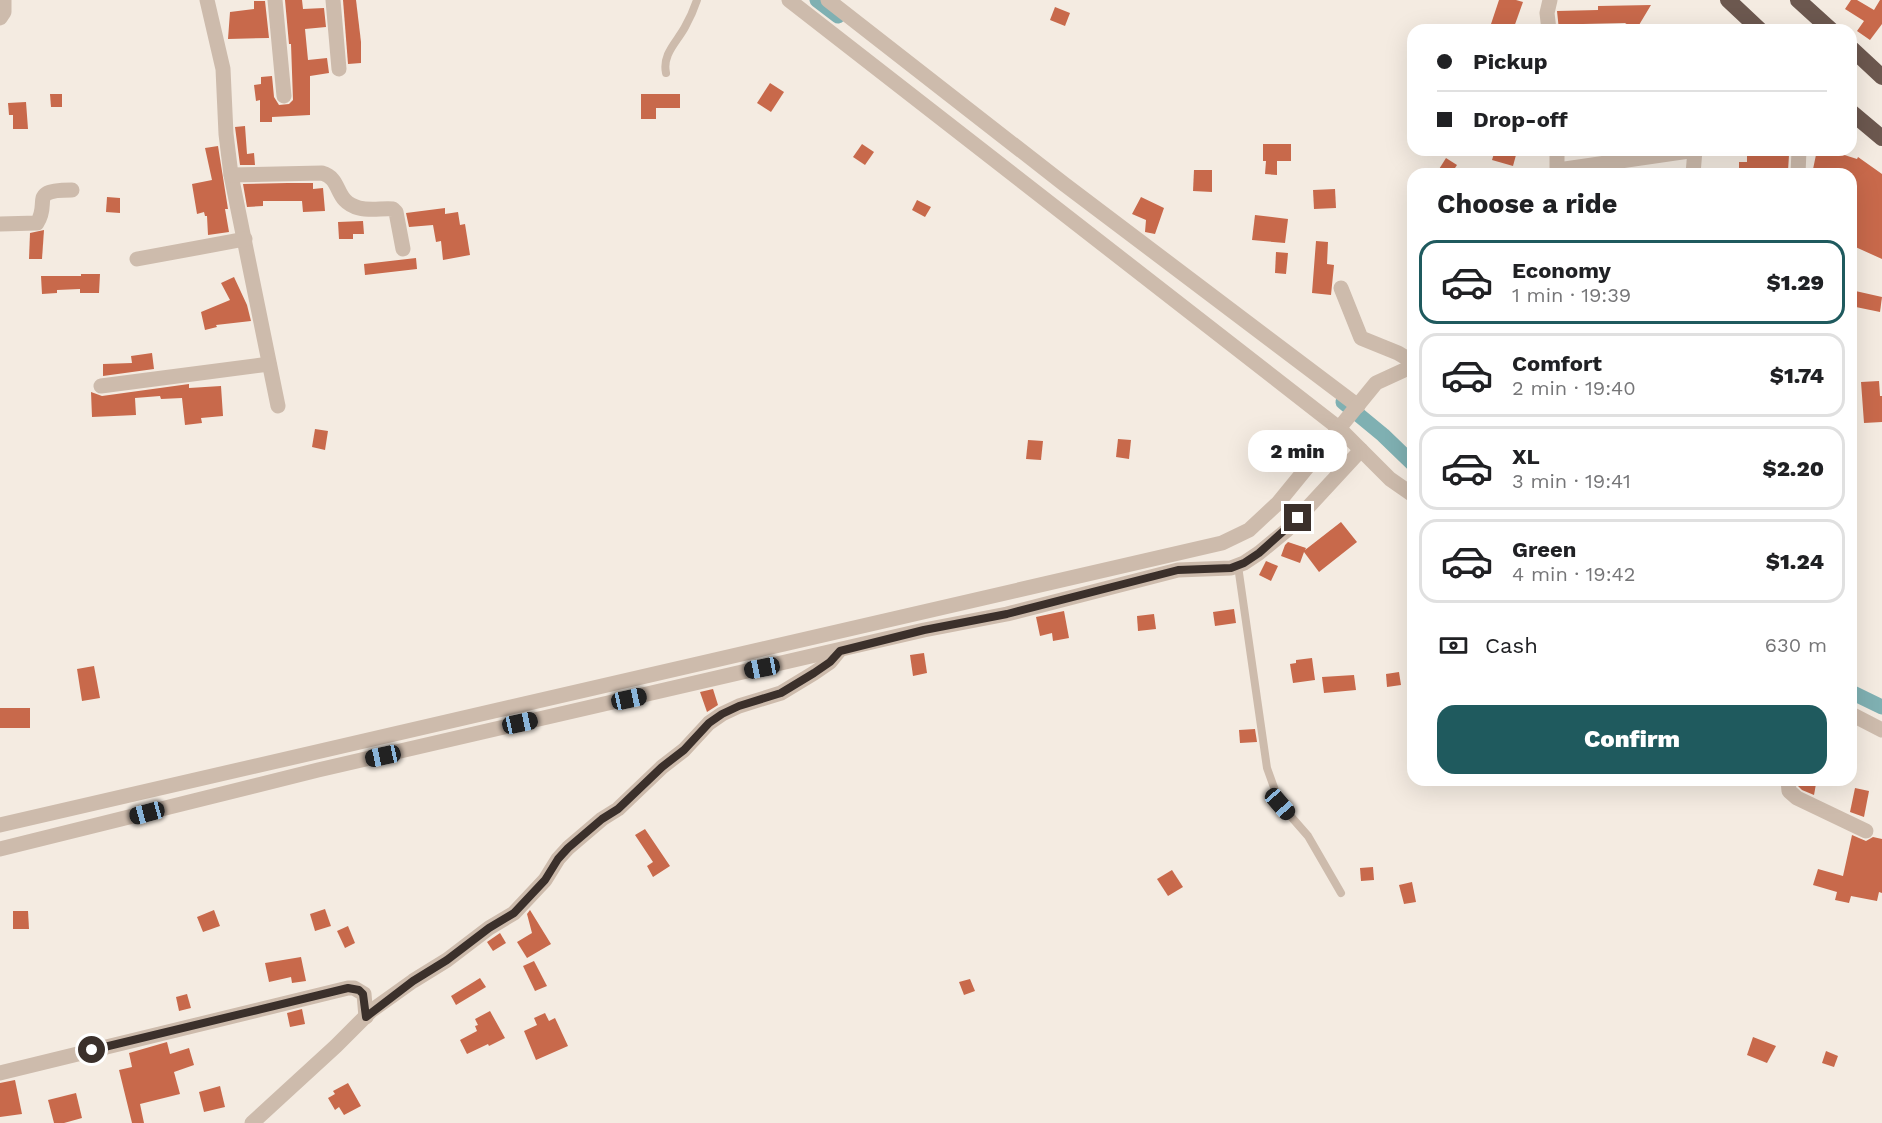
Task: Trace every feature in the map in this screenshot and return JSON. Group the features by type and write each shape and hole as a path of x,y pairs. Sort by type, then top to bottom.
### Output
{"highway":[{"path":"1728,0 1754,24"},
{"path":"1798,0 1824,24"},
{"path":"1857,54 1882,77"},
{"path":"1857,117 1882,138"}],"street":[{"path":"0,18 4,0"},
{"path":"207,0 223,69 226,134 231,175 278,406"},
{"path":"275,0 285,96"},
{"path":"333,0 339,69"},
{"path":"789,0 1348,418"},
{"path":"828,0 1064,184 1348,418 1361,450 1390,478 1407,491"},
{"path":"1548,24 1547,13 1550,0"},
{"path":"1581,168 1654,156"},
{"path":"231,175 322,174 329,176 335,181 339,194 345,201 357,207 372,210 393,209 396,212 403,249"},
{"path":"0,224 37,223 40,218 40,202 43,196 58,190 72,190"},
{"path":"137,259 245,239"},
{"path":"1341,288 1362,338 1398,353 1407,360"},
{"path":"102,386 269,364"},
{"path":"0,825 1222,543 1249,530 1278,503 1376,383 1407,367"},
{"path":"0,849 318,770 924,630 1007,614 1178,570 1238,566 1259,553 1287,530 1361,450"},
{"path":"252,1123 366,1017 413,981 514,913 545,880 568,848 597,823 618,809 662,767 684,750 709,723 739,706 781,693 830,662 840,651"},
{"path":"1857,717 1882,730"},
{"path":"1789,786 1789,791 1797,798 1866,831"},
{"path":"0,1073 348,988 359,990 363,994 366,1017"}],"lane":[{"path":"666,74 664,66 668,52 685,27 697,0"},
{"path":"1238,566 1267,768 1280,804 1308,836 1341,893"}],"building":[{"path":"285,0 302,0 303,9 324,8 326,27 305,29 308,60 327,58 329,73 310,76 310,115 272,117 272,122 260,122 260,100 256,101 254,85 261,84 261,77 272,76 274,97 279,105 289,104 293,100 291,44 289,44"},
{"path":"343,0 356,0 361,63 348,64"},
{"path":"1499,0 1523,2 1515,24 1491,24"},
{"path":"1851,0 1857,0 1874,10 1882,0 1882,24 1870,40 1857,31 1864,21 1845,9"},
{"path":"254,1 265,1 269,38 228,39 230,12 254,9"},
{"path":"1651,5 1640,24 1558,24 1557,11 1598,10 1598,6"},
{"path":"1055,7 1070,13 1065,26 1050,20"},
{"path":"770,83 784,92 771,112 757,103"},
{"path":"50,94 62,94 62,107 51,107"},
{"path":"641,94 680,94 680,108 656,108 656,119 641,119"},
{"path":"26,102 28,129 13,129 13,115 9,115 8,103"},
{"path":"245,126 247,154 254,153 255,165 240,165 235,127"},
{"path":"862,144 874,152 865,165 853,157"},
{"path":"1263,144 1291,144 1291,161 1277,161 1277,175 1265,174 1266,161 1263,161"},
{"path":"218,146 228,209 225,209 229,232 208,235 207,216 204,212 197,214 192,184 212,180 205,148"},
{"path":"1493,156 1516,156 1513,166 1492,160"},
{"path":"1747,156 1789,156 1788,168 1739,168 1739,162 1747,162"},
{"path":"1816,156 1848,156 1857,159 1858,157 1882,174 1882,259 1857,248 1857,168 1813,168"},
{"path":"1446,158 1457,165 1455,168 1440,168"},
{"path":"1194,170 1212,170 1212,192 1193,191"},
{"path":"313,183 313,189 323,188 325,211 303,212 302,201 263,201 263,206 247,207 243,184"},
{"path":"1335,189 1336,208 1314,209 1313,190"},
{"path":"107,197 120,198 120,213 106,212"},
{"path":"1141,197 1164,208 1155,234 1145,232 1146,220 1132,214"},
{"path":"917,200 931,207 925,217 912,210"},
{"path":"445,208 445,214 458,212 460,225 465,224 470,255 443,260 441,241 436,242 433,225 409,227 406,213"},
{"path":"1255,215 1288,219 1285,243 1252,240"},
{"path":"363,221 364,234 353,234 353,239 339,239 338,222"},
{"path":"44,230 42,259 29,259 30,233"},
{"path":"1316,241 1328,242 1327,264 1334,265 1331,295 1312,293"},
{"path":"1276,252 1288,253 1286,274 1275,273"},
{"path":"416,258 417,269 365,275 364,264"},
{"path":"81,274 100,274 99,293 80,293 80,289 57,290 57,293 42,294 41,276 81,276"},
{"path":"234,277 247,305 251,321 216,325 217,327 205,330 201,312 230,300 221,283"},
{"path":"1857,291 1882,297 1880,312 1857,307"},
{"path":"152,353 154,369 103,376 103,364 132,363 131,356"},
{"path":"1879,381 1880,396 1882,396 1882,422 1864,423 1861,382"},
{"path":"189,384 189,388 221,386 223,416 201,418 202,423 185,425 182,398 161,399 160,396 135,398 136,415 92,417 91,392 102,396"},
{"path":"315,429 328,431 325,450 312,447"},
{"path":"1118,439 1131,440 1129,459 1116,457"},
{"path":"1028,440 1043,441 1041,460 1026,459"},
{"path":"1341,522 1357,542 1319,572 1304,552 1300,563 1281,556 1288,542 1306,548 1305,550"},
{"path":"1266,561 1278,566 1271,581 1259,575"},
{"path":"1234,609 1236,623 1215,626 1213,612"},
{"path":"1064,611 1069,638 1053,641 1052,633 1040,636 1036,617"},
{"path":"1154,614 1156,629 1138,631 1137,616"},
{"path":"924,653 927,673 913,676 910,655"},
{"path":"1312,658 1315,680 1293,683 1290,664 1296,663 1296,660"},
{"path":"94,666 100,698 82,701 77,669"},
{"path":"1399,672 1401,685 1387,687 1386,674"},
{"path":"1354,675 1356,690 1324,693 1322,677"},
{"path":"713,689 718,705 707,712 700,692"},
{"path":"0,708 30,708 30,728 0,728"},
{"path":"1255,729 1257,742 1240,743 1239,730"},
{"path":"1798,786 1816,786 1814,795"},
{"path":"1855,788 1869,791 1864,817 1850,812"},
{"path":"645,829 670,866 653,877 647,866 653,862 635,835"},
{"path":"1852,835 1866,841 1873,837 1882,839 1882,893 1879,892 1877,901 1851,896 1849,903 1835,900 1837,892 1813,885 1818,869 1843,876"},
{"path":"1373,867 1374,880 1361,881 1360,868"},
{"path":"1172,870 1183,887 1168,896 1157,879"},
{"path":"1412,882 1416,902 1404,904 1399,885"},
{"path":"325,909 331,926 315,931 310,914"},
{"path":"214,910 220,926 203,932 197,917"},
{"path":"530,910 551,944 527,958 517,942 532,933 527,914"},
{"path":"13,911 28,911 29,929 13,929"},
{"path":"348,926 355,943 345,948 337,931"},
{"path":"500,933 506,943 493,951 487,942"},
{"path":"301,957 306,981 292,983 291,977 269,982 265,963"},
{"path":"534,961 547,986 535,991 523,966"},
{"path":"480,978 486,987 456,1005 451,996"},
{"path":"970,979 975,991 964,995 959,982"},
{"path":"187,994 191,1008 179,1011 176,997"},
{"path":"302,1009 305,1024 290,1027 287,1013"},
{"path":"490,1011 505,1038 467,1054 460,1040 477,1031 475,1026 478,1025 475,1019"},
{"path":"545,1013 549,1021 555,1018 568,1046 536,1060 524,1031 537,1025 534,1018"},
{"path":"1753,1037 1776,1046 1767,1063 1747,1055"},
{"path":"167,1042 170,1054 189,1048 194,1065 174,1072 180,1094 140,1104 144,1123 132,1123 119,1070 132,1067 129,1053"},
{"path":"1826,1051 1838,1056 1834,1067 1822,1063"},
{"path":"15,1080 22,1114 0,1117 0,1083"},
{"path":"348,1083 361,1106 344,1115 339,1107 335,1110 328,1098 335,1094 333,1091"},
{"path":"220,1086 225,1107 204,1112 199,1092"},
{"path":"76,1093 82,1118 54,1123 48,1100"}],"waterway":[{"path":"817,0 838,16"},
{"path":"1343,402 1407,458"},
{"path":"1857,695 1882,707"}],"route":[{"path":"92,1050 348,988 354,988 363,994 366,1017 413,981 514,913 545,880 568,848 602,819 618,809 662,767 684,750 709,723 722,714 739,706 781,693 830,662 840,651 924,630 1007,614 1178,570 1231,568 1259,553 1298,518"}]}
